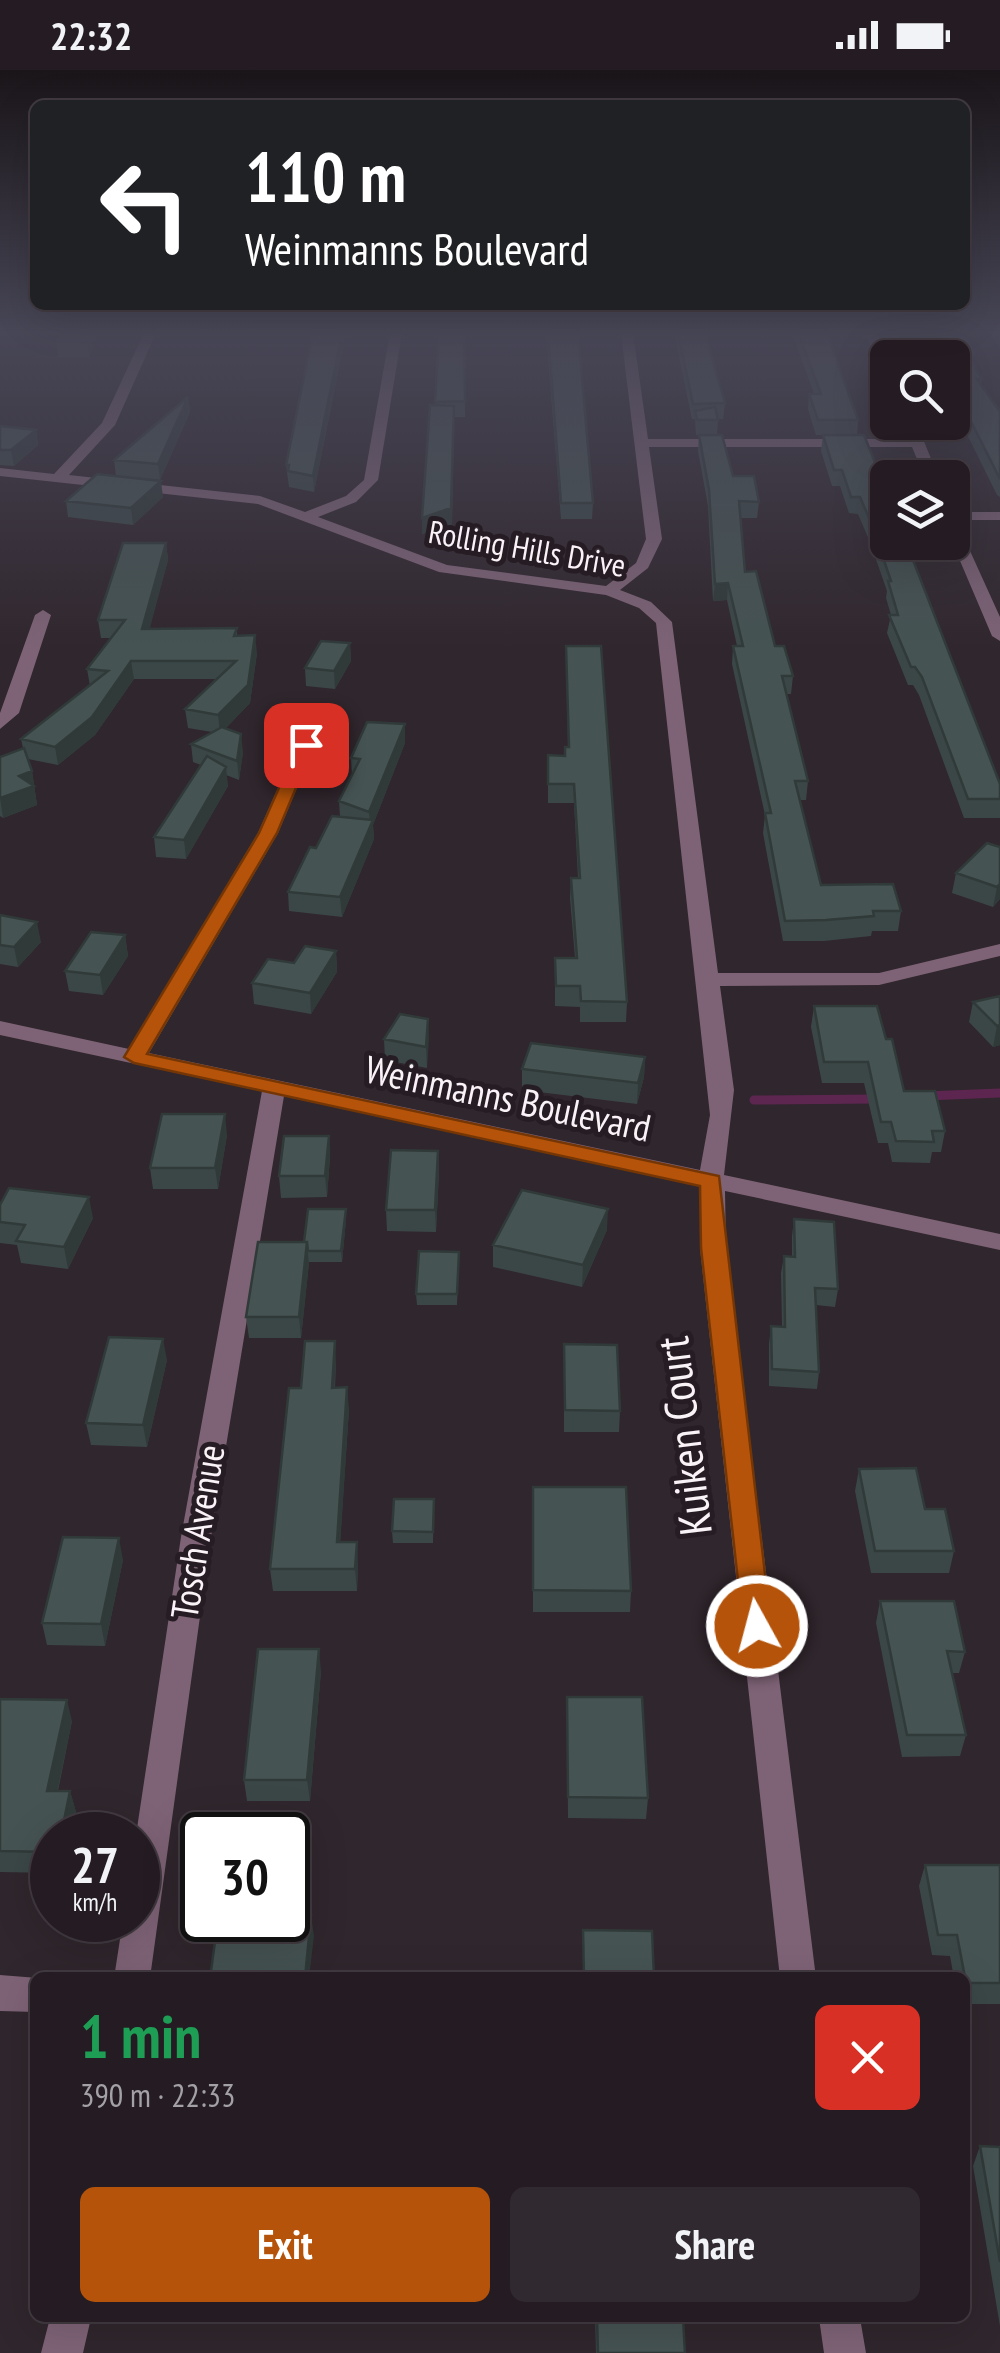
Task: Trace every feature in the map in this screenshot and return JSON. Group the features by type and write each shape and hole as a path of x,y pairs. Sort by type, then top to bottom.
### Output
{"street":[{"path":"58,478 95,440"},
{"path":"307,516 347,501 368,486 376,440"},
{"path":"917,440 925,460"},
{"path":"609,591 628,578 651,552 654,539 641,442 918,443"},
{"name":"Rolling Hills Drive","path":"0,472 238,496 279,505 444,569 609,591 646,604 664,622 722,1090 711,1181"},
{"path":"970,516 1000,516"},
{"path":"967,560 1000,636"},
{"path":"0,724 10,713 43,615"},
{"path":"134,1057 268,833 306,745"},
{"path":"708,980 879,978 1000,950"},
{"name":"Weinmanns Boulevard","path":"0,1028 1000,1242"},
{"name":"Tosch Avenue","path":"133,1972 196,1537 274,1087"},
{"name":"Kuiken Court","path":"711,1181 713,1248 797,1972"},
{"path":"0,1994 30,1994"},
{"path":"62,2353 71,2322"},
{"path":"840,2322 844,2353"}],"building":[{"path":"0,440 24,440 11,450 0,450"},
{"path":"138,440 169,440 158,464 114,460"},
{"path":"291,440 320,440 313,476 288,471"},
{"path":"428,440 453,440 451,508 422,518"},
{"path":"556,440 587,440 593,503 561,503"},
{"path":"700,440 723,440 733,476 754,476 759,502 739,501 745,572 756,571 775,646 784,646 793,676 782,676 808,781 795,781 821,885 893,884 901,911 785,921 765,813 771,813 733,646 743,646 728,583 715,584 709,490"},
{"path":"824,440 866,440 874,460 870,460 870,520 860,497 851,497 842,470 834,470"},
{"path":"980,440 1000,440 1000,479"},
{"path":"97,474 161,481 131,508 66,501"},
{"path":"123,543 166,543 142,629 237,628 234,636 255,635 248,685 218,715 185,709 236,661 131,661 92,717 55,747 21,739 108,671 87,669 125,620 98,620"},
{"path":"884,560 913,560 1000,784 1000,799 968,799 922,677 911,667 889,615 898,615"},
{"path":"321,641 350,643 334,671 305,668"},
{"path":"566,646 601,646 627,1002 581,1001 580,986 556,986 555,958 577,958 571,878 580,878 574,784 548,784 548,755 565,756 565,747 569,747"},
{"path":"367,722 405,724 369,812 339,801 360,759 351,758"},
{"path":"222,727 241,734 237,761 191,744"},
{"path":"24,748 32,771 19,776 34,786 0,798 0,757"},
{"path":"207,756 226,767 184,840 154,837"},
{"path":"332,816 373,820 340,897 288,892 310,847 316,848"},
{"path":"987,843 1000,847 997,887 956,873"},
{"path":"0,915 37,922 14,947 0,945"},
{"path":"91,932 125,935 100,975 65,971"},
{"path":"305,946 336,951 310,993 252,983 268,959 294,963"},
{"path":"1000,996 1000,1025 997,1026 973,1002"},
{"path":"814,1006 877,1006 886,1039 892,1039 904,1091 935,1091 945,1131 932,1131 934,1142 896,1141 891,1122 881,1122 868,1062 824,1062"},
{"path":"400,1014 428,1019 426,1047 384,1039"},
{"path":"531,1043 645,1057 638,1083 522,1069"},
{"path":"162,1114 225,1114 215,1168 150,1168"},
{"path":"284,1136 329,1136 325,1176 279,1176"},
{"path":"391,1150 438,1151 435,1210 386,1210"},
{"path":"9,1188 89,1197 64,1247 16,1241 25,1225 0,1222 0,1205"},
{"path":"522,1190 608,1209 583,1265 493,1245"},
{"path":"308,1209 346,1209 341,1251 308,1251 304,1242"},
{"path":"794,1219 834,1222 838,1289 815,1288 819,1372 772,1369 771,1326 785,1327 784,1256 795,1257"},
{"path":"258,1242 307,1242 299,1317 246,1317"},
{"path":"419,1251 459,1252 457,1294 416,1294"},
{"path":"109,1337 163,1339 143,1425 86,1423"},
{"path":"305,1341 335,1341 332,1388 347,1387 337,1542 357,1542 355,1569 270,1569 289,1388 301,1388"},
{"path":"564,1344 617,1345 620,1411 565,1410"},
{"path":"916,1468 925,1509 945,1509 954,1551 875,1551 859,1469"},
{"path":"533,1487 626,1487 631,1591 533,1590"},
{"path":"394,1499 434,1499 433,1532 392,1531"},
{"path":"63,1537 119,1538 101,1624 42,1623"},
{"path":"880,1601 954,1601 965,1652 947,1651 966,1735 907,1735"},
{"path":"258,1649 319,1649 307,1780 244,1780"},
{"path":"567,1697 642,1697 648,1798 568,1797"},
{"path":"0,1699 67,1700 47,1791 70,1791 66,1812 30,1812 30,1852 0,1851"},
{"path":"925,1865 1000,1865 1000,1983 970,1983 957,1935 938,1935"},
{"path":"583,1930 652,1931 654,1972 584,1972"},
{"path":"215,1942 308,1942 306,1972 211,1972"},
{"path":"980,2146 1000,2147 1000,2262"},
{"path":"597,2322 683,2322 685,2353 598,2353"}],"waterway":[{"path":"925,1096 1000,1093"},
{"path":"754,1100 878,1099"}],"route":[{"path":"306,745 268,833 134,1057 711,1181 713,1248 757,1626"}]}
